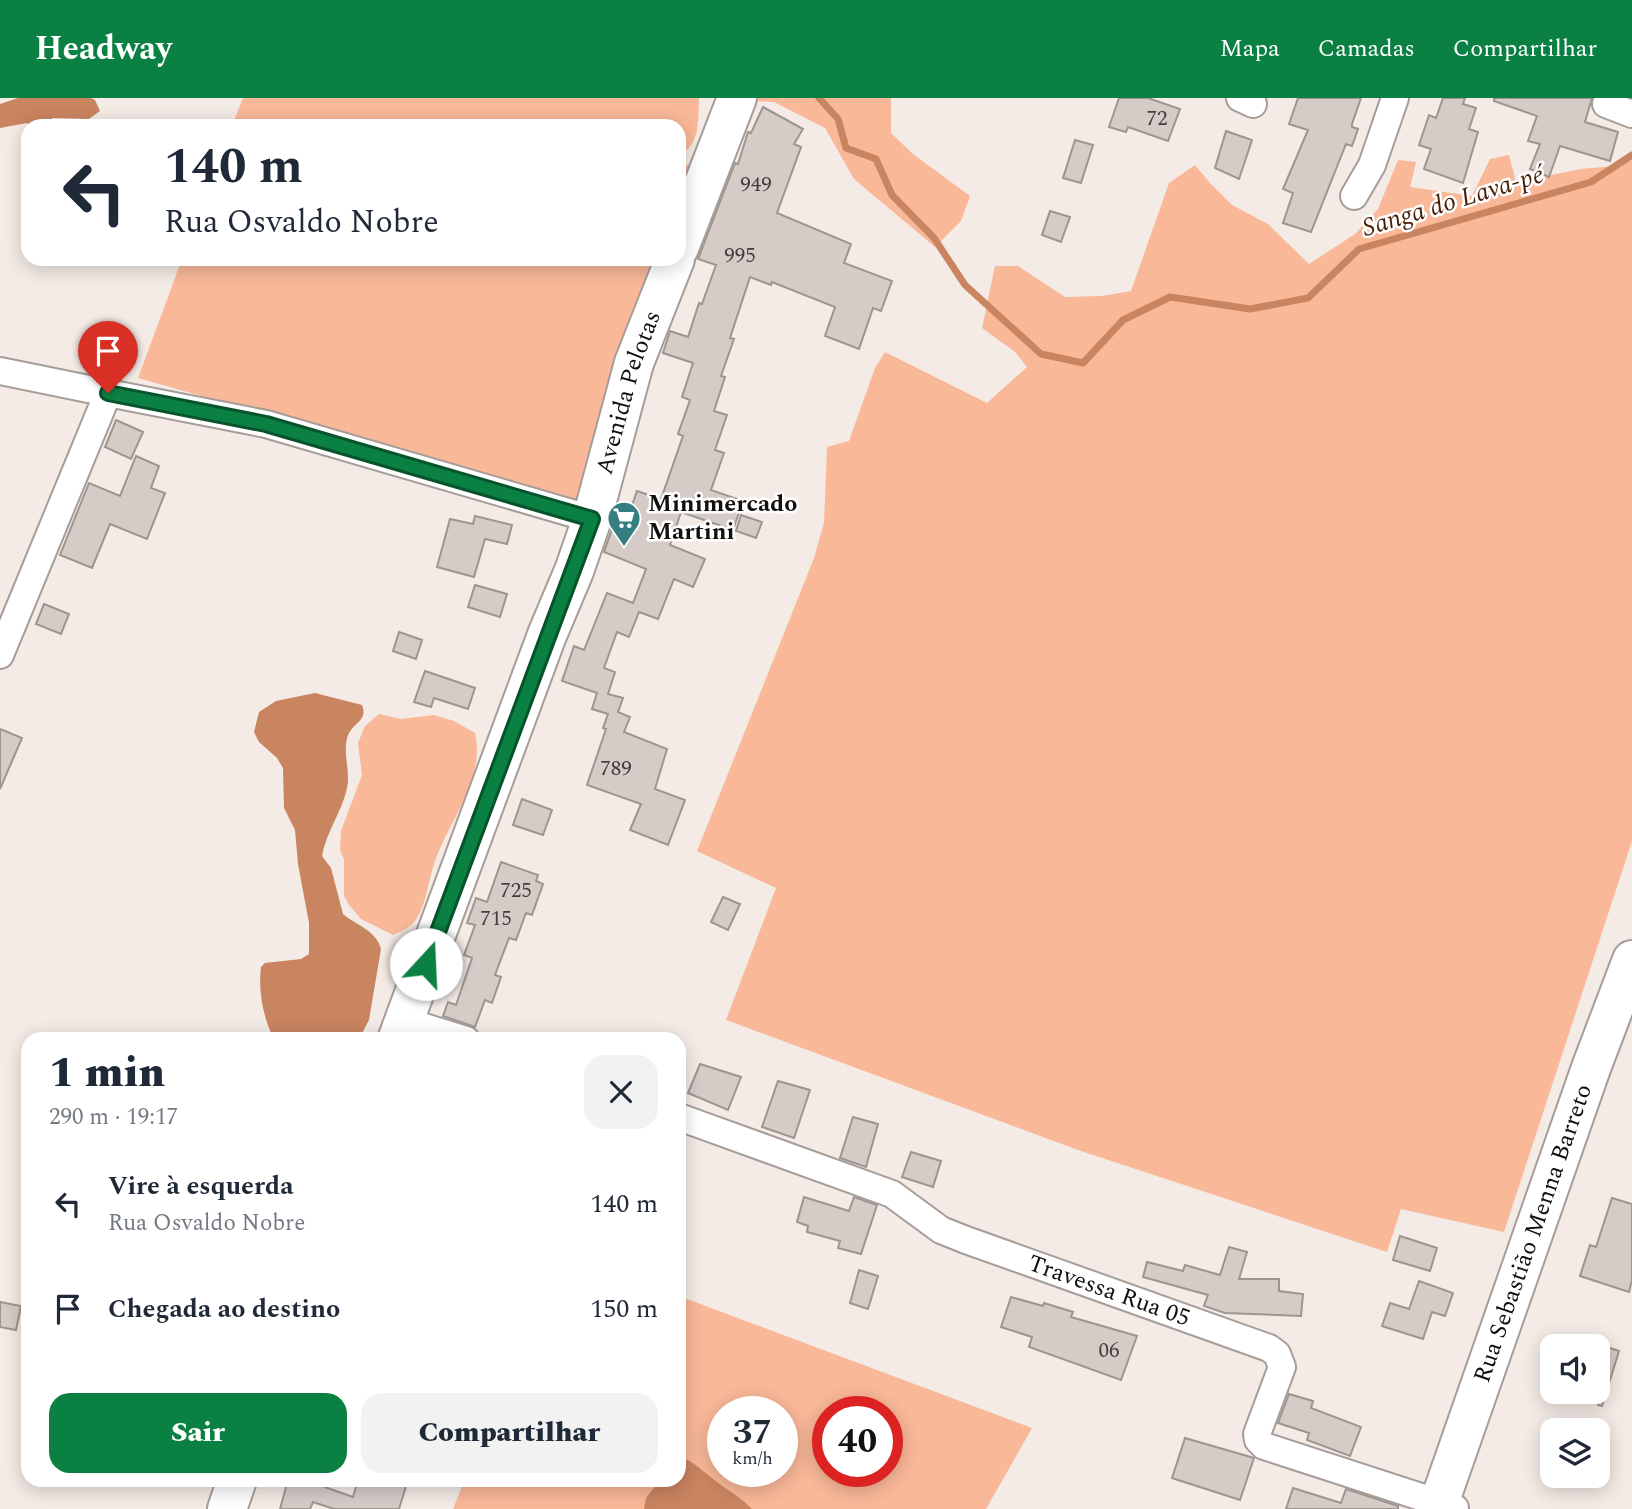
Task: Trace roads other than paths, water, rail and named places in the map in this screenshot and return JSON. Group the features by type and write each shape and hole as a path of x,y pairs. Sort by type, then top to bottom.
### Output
{"street":[{"path":"686,230 737,98"},
{"path":"1354,196 1372,164 1395,98"},
{"path":"1606,104 1632,114"},
{"name":"Avenida Pelotas","path":"401,1030 592,519 634,363 672,266"},
{"path":"0,372 266,424 592,519"},
{"path":"0,655 108,393"},
{"name":"Rua Sebastião Menna Barreto","path":"1445,1507 1591,1068 1629,978"},
{"name":"Travessa Rua 05","path":"686,1120 892,1194 941,1230 1269,1348 1281,1360 1282,1367 1257,1434 1258,1440 1264,1446 1445,1507"},
{"path":"227,1509 235,1487"}],"waterway":[{"name":"Sanga do Lava-pé","path":"819,98 838,119 846,148 876,159 892,195 934,238 965,285 1041,354 1083,363 1123,320 1170,297 1250,309 1308,298 1359,249 1591,182 1632,155"}],"place":[{"name":"Minimercado Martini","path":"624,548"}]}
